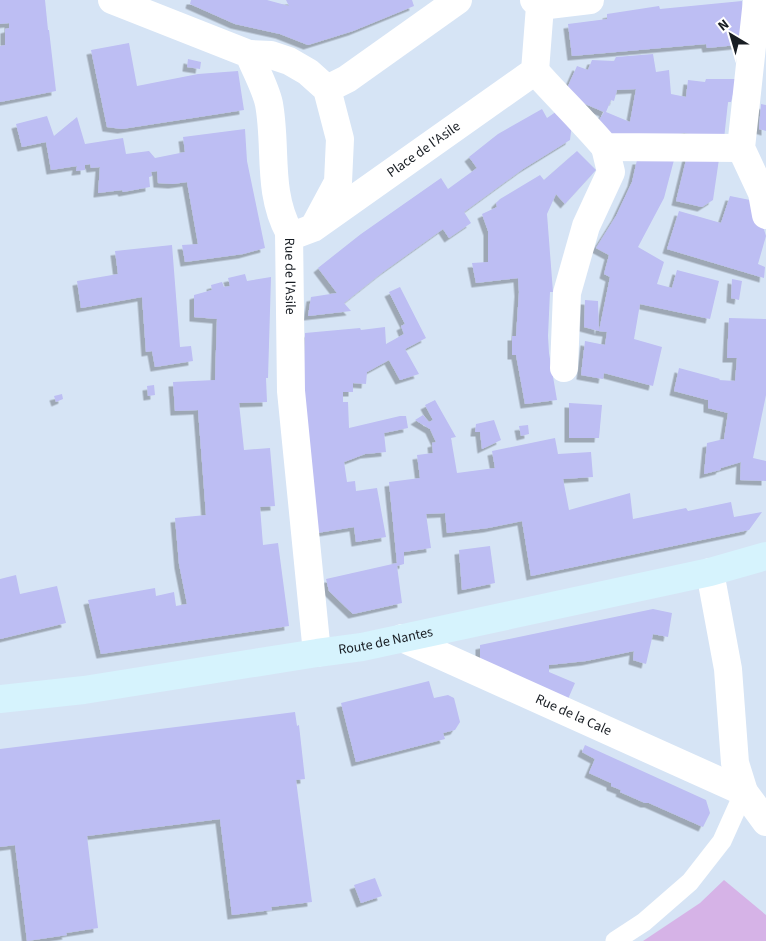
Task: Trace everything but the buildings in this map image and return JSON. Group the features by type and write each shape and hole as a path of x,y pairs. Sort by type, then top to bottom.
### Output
{"street":[{"path":"112,0 249,54 271,55 289,61 308,72 327,89 340,140 338,182 301,230"},
{"path":"327,89 347,79 458,0"},
{"path":"564,368 567,293 586,226 611,172 605,147 587,125 535,71 537,3 590,0"},
{"path":"757,0 741,148 762,194 766,215"},
{"name":"Rue de l'Asile","path":"249,54 269,103 277,203 282,220 301,230 291,391 317,653"},
{"name":"Place de l'Asile","path":"301,230 535,71"},
{"path":"605,147 741,148"},
{"name":"Route de Nantes","path":"0,698 84,690 362,647 710,572 766,556"},
{"name":"Rue de la Cale","path":"710,572 728,668 735,763 744,792 766,822"},
{"name":"Rue de la Cale","path":"402,638 744,792"}],"lane":[{"path":"615,941 644,922 690,882 722,841 744,792"}],"shaded area":[{"path":"724,880 766,915 766,941 643,941 700,903"}]}
